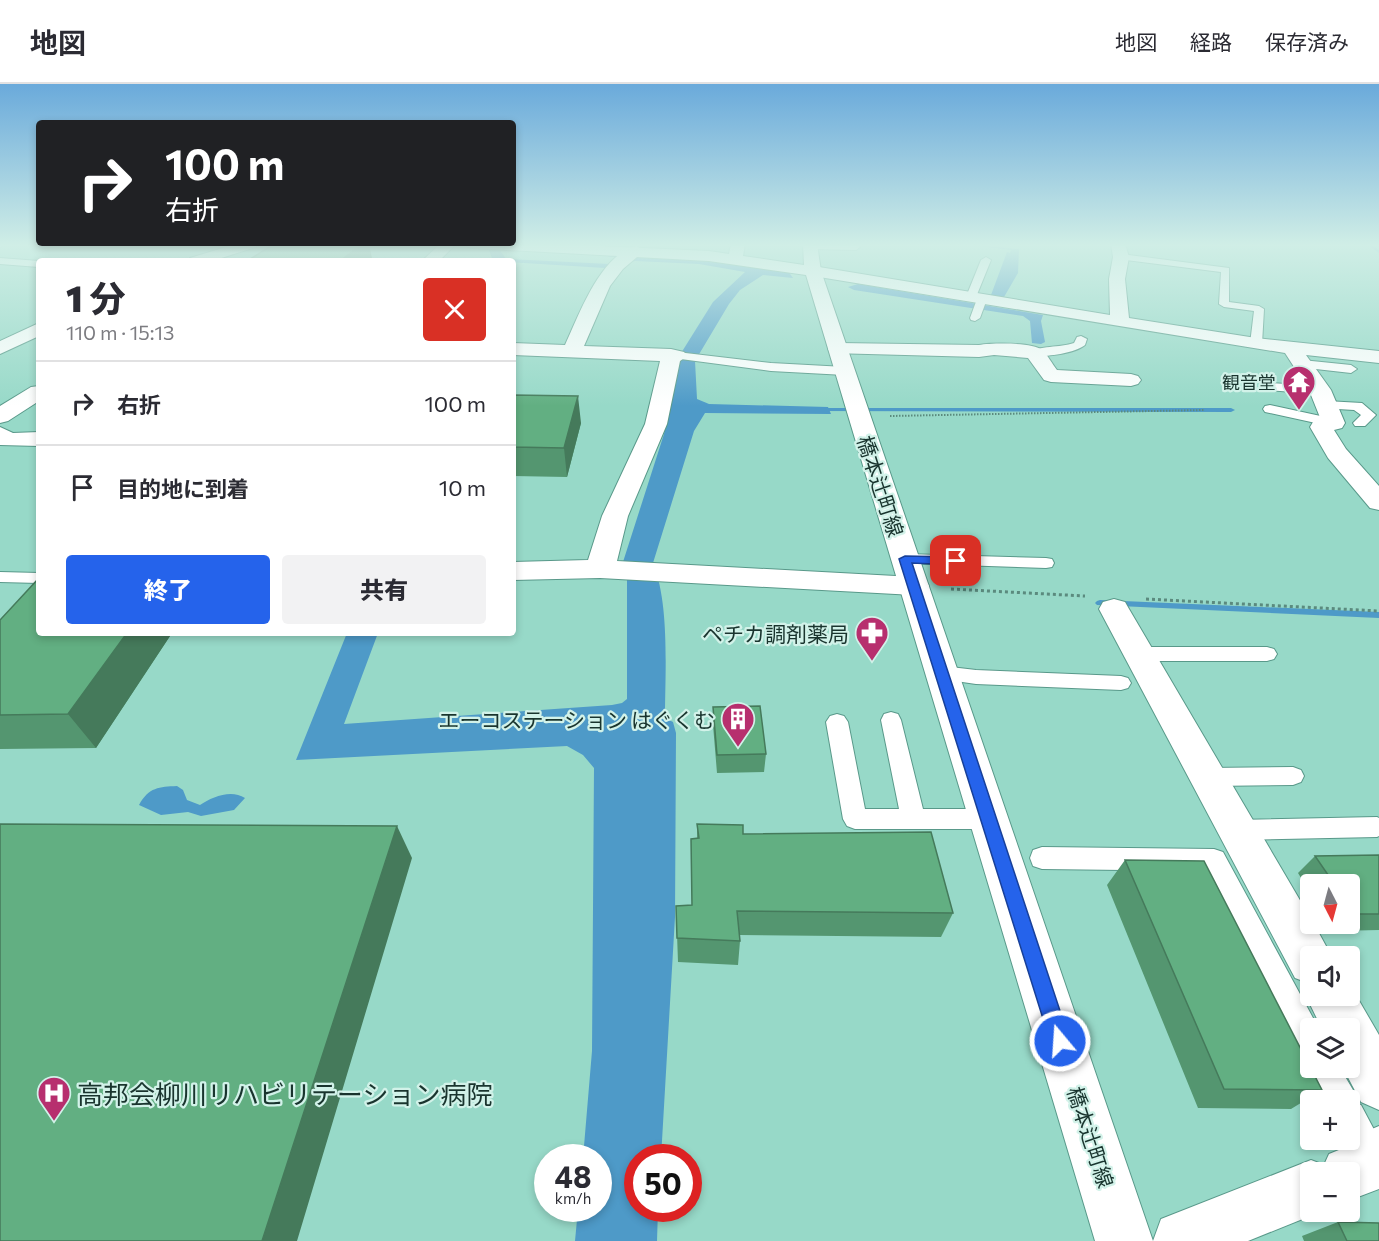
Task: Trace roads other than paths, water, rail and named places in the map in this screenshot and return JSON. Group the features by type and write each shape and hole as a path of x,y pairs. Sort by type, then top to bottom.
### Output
{"street":[{"path":"572,351 596,298"},
{"name":"橋本辻町線","path":"822,298 857,411 921,578 942,673 1124,1241"},
{"path":"943,298 977,305 1120,322 1300,351 1379,357"},
{"path":"1119,298 1120,322"},
{"path":"0,348 36,330"},
{"path":"516,349 674,356 656,424 615,516 610,570"},
{"path":"838,350 979,351 994,349 1034,353 1050,376 1131,380"},
{"path":"1300,351 1336,453 1374,491"},
{"path":"0,416 36,394"},
{"path":"2,437 35,429"},
{"path":"516,571 610,570 921,578"},
{"path":"1114,601 1130,669 1208,777 1302,946"},
{"path":"1360,1050 1379,1084"},
{"path":"1180,1239 1300,1192"}],"lane":[{"path":"977,305 978,298"},
{"path":"1224,298 1224,304 1259,309 1256,344"},
{"path":"1034,353 1068,349 1078,345 1081,339"},
{"path":"1300,351 1351,369"},
{"path":"674,356 771,367 844,371"},
{"path":"1269,387 1322,412"},
{"path":"1322,412 1273,405 1322,412 1357,406 1369,418"},
{"path":"921,578 1046,563"},
{"path":"0,577 36,578"},
{"path":"942,673 976,677 1130,669 1267,654"},
{"path":"891,720 913,818"},
{"path":"837,722 855,819 989,819"},
{"path":"1208,777 1293,776"},
{"path":"1237,830 1377,827"},
{"path":"1042,858 1214,860 1300,1022"},
{"path":"1360,1144 1367,1163"}],"water":[{"path":"717,298 734,298 695,361 697,399 709,404 828,407 831,414 705,413 694,431 653,563 662,599 664,619 665,718 673,722 676,733 675,917 662,1144 624,1144 624,1222 658,1222 657,1241 575,1241 577,1222 612,1222 612,1144 584,1144 592,1051 594,768 583,755 567,746 296,760 346,636 377,636 344,724 612,705 622,703 627,699 627,579 623,562 664,434 678,358 713,302"},
{"path":"906,298 942,298 1043,315 1041,321 1045,342 1032,343 1030,321 1023,316"},
{"path":"177,786 183,790 187,800 200,805 210,799 228,794 245,798 234,810 201,816 188,812 161,815 139,805 155,789"}],"waterway":[{"path":"817,410 1231,410"},
{"path":"1100,603 1379,615"}],"place":[{"name":"観音堂","path":"1299,411"},
{"name":"ペチカ調剤薬局","path":"872,662"},
{"name":"エーコステーション はぐくむ","path":"738,748"},
{"name":"高邦会柳川リハビリテーション病院","path":"54,1122"}]}
